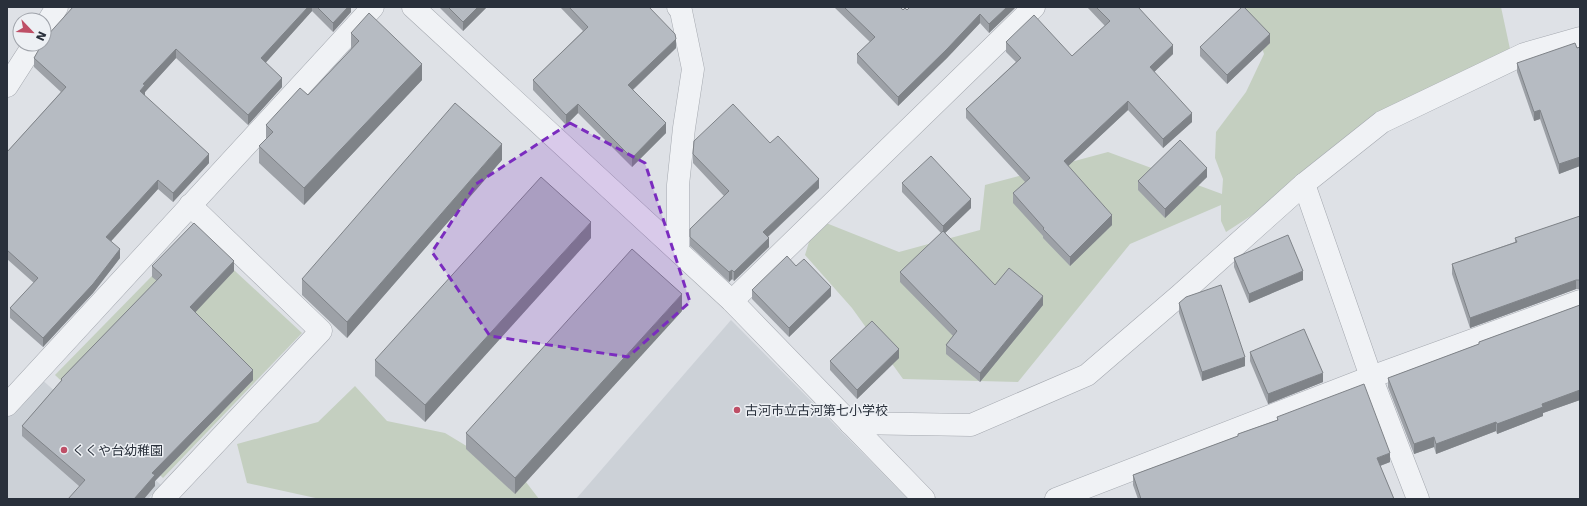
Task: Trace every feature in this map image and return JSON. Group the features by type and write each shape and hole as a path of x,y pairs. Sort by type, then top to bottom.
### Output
{"street":[{"path":"7,405 372,7"},
{"path":"414,7 732,301 924,499"},
{"path":"678,7 681,11 693,69 684,128 678,185 678,250"},
{"path":"732,301 1034,7"},
{"path":"850,423 971,425 1086,375 1180,295 1304,184 1382,122 1524,54 1580,38"},
{"path":"7,86 29,52"},
{"path":"1304,184 1371,376 1418,499"},
{"path":"163,499 320,331 190,205"},
{"path":"1056,499 1371,376 1580,301"}],"highlighted area":[{"path":"570,123 645,163 690,302 628,357 490,336 432,252 476,184"}],"shaded area":[{"name":"古河市立古河第七小学校","path":"731,320 908,499 576,499"},
{"name":"くくや台幼稚園","path":"40,378 161,485 148,499 7,499 7,416"}],"green space":[{"path":"1239,7 1501,7 1510,49 1226,232 1221,221 1221,205 1130,244 1018,382 903,379 852,308 805,255 816,219 899,252 980,230 985,185 1108,152 1222,194 1223,179 1215,158 1216,132 1246,92 1264,54 1253,20"},
{"path":"194,233 302,333 163,478 55,375"},
{"path":"355,386 387,421 445,433 526,482 539,499 320,499 247,483 237,444 318,422"}],"building":[{"path":"73,7 308,7 261,58 282,78 248,115 176,49 143,84 145,85 140,91 209,154 173,193 158,180 106,237 120,249 93,284 43,338 10,308 38,278 7,250 7,152 66,87 34,58 37,52 52,52 52,30"},
{"path":"317,7 348,7 333,23"},
{"path":"448,7 478,7 463,22"},
{"path":"569,7 649,7 675,34 676,39 628,85 666,123 632,158 578,104 566,115 533,80 588,27"},
{"path":"844,7 900,7 903,10 905,8 907,10 910,7 1007,7 989,24 980,14 898,97 857,54 875,37"},
{"path":"1096,7 1138,7 1173,45 1150,67 1192,113 1163,139 1128,101 1064,161 1112,215 1070,257 1043,229 1044,228 1013,193 1030,178 966,109 1021,58 1006,42 1034,15 1072,56 1110,21"},
{"path":"1242,7 1244,7 1270,34 1227,75 1200,47"},
{"path":"369,13 422,64 304,188 259,146 273,132 266,125 300,88 308,95 359,41 351,33"},
{"path":"1575,43 1577,48 1580,47 1580,157 1559,164 1540,110 1534,112 1517,63"},
{"path":"455,103 502,144 347,322 302,279"},
{"path":"733,104 770,143 778,136 819,179 763,232 769,238 734,272 732,270 729,272 690,237 690,229 729,191 693,154 694,141"},
{"path":"1180,140 1207,168 1165,209 1138,181"},
{"path":"931,156 971,199 943,226 902,183"},
{"path":"541,177 591,222 425,405 375,360"},
{"path":"1580,216 1580,280 1576,280 1470,318 1452,264 1517,242 1515,238"},
{"path":"194,223 234,261 190,307 253,370 152,473 155,475 134,499 68,499 85,480 22,426 62,380 61,379 162,275 152,266"},
{"path":"943,231 995,285 1009,268 1043,296 980,373 946,345 957,331 900,272"},
{"path":"1288,235 1303,271 1249,294 1234,258"},
{"path":"632,249 682,294 515,478 466,433"},
{"path":"787,256 796,266 804,259 831,287 789,328 752,290"},
{"path":"1221,285 1245,357 1202,372 1179,303 1186,297"},
{"path":"1580,305 1580,390 1542,404 1543,407 1436,444 1434,437 1414,444 1388,378 1479,344 1479,342"},
{"path":"872,321 899,349 857,390 830,361"},
{"path":"1304,329 1323,373 1268,394 1250,352"},
{"path":"1364,384 1390,453 1377,458 1394,499 1141,499 1133,475 1238,436 1238,434 1278,420 1277,417"}],"place":[{"name":"古河市立古河第七小学校","path":"737,410"},
{"name":"くくや台幼稚園","path":"64,450"}]}
